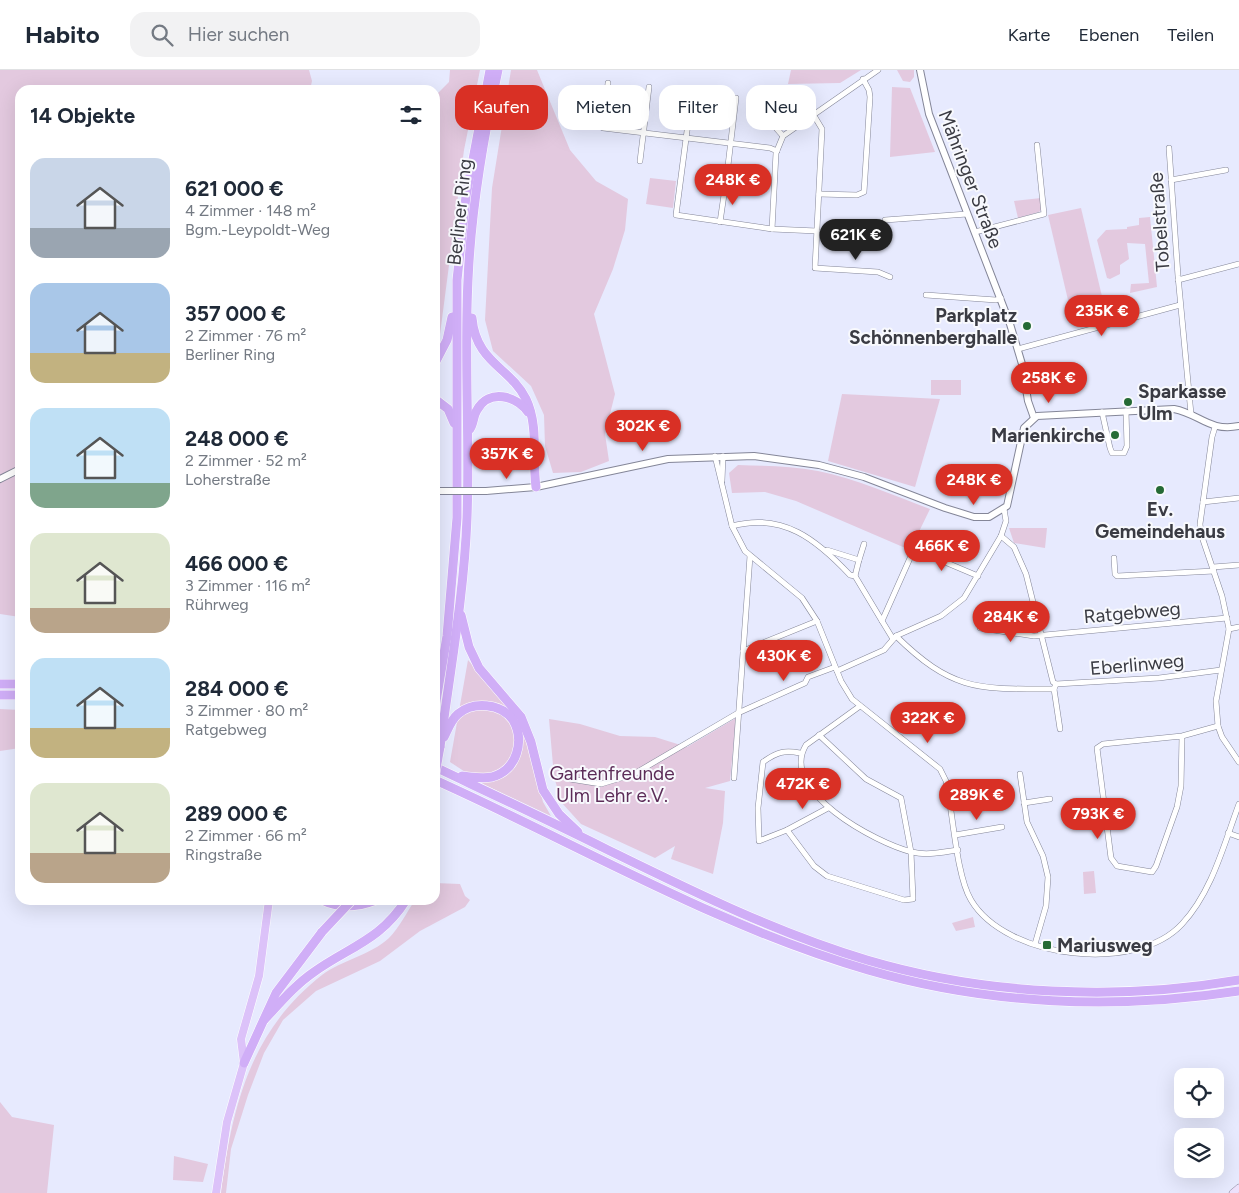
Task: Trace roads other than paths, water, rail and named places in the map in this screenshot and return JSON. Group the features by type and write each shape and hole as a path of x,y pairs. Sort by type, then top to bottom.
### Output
{"highway":[{"name":"Berliner Ring","path":"440,674 446,636 457,518 457,280 466,196 490,70"},
{"name":"Berliner Ring","path":"440,747 460,607 467,519 468,278 481,154 498,70"},
{"path":"468,278 476,338 487,358 521,391 527,401 532,417 536,487"},
{"path":"440,353 447,340 457,280"},
{"path":"468,434 476,411 491,398 502,396 514,399 532,417"},
{"path":"440,401 451,414 458,438"},
{"path":"460,607 472,655 479,668 517,712 526,728 543,790 560,814 583,837"},
{"path":"440,651 446,636"},
{"path":"0,684 15,684"},
{"path":"0,695 15,695"},
{"path":"440,747 450,723 458,714 468,708 480,705 494,707 506,713 517,729 517,754 508,769 501,774 486,778 454,776"},
{"path":"440,769 702,895 780,929 866,960 937,977 1007,986 1083,991 1149,990 1239,980"},
{"path":"440,782 715,912 811,951 890,976 935,986 998,996 1065,1001 1150,1000 1239,991"},
{"path":"336,905 354,905"},
{"path":"244,1063 286,978 322,932 347,905"},
{"path":"264,1020 299,984 315,971 370,940 390,922 402,905"}],"main road":[{"path":"216,1193 227,1122 244,1063 241,1039 261,960 268,905"},
{"path":"1233,1193 1239,1188"}],"street":[{"path":"816,112 878,70"},
{"name":"Mähringer Straße","path":"920,70 929,114 1001,298 1018,348 1028,401 1034,418"},
{"path":"819,194 858,195 864,192 870,97 869,90 863,80"},
{"path":"608,83 603,128 686,137 777,151"},
{"path":"816,119 822,129 815,268 878,272 890,277"},
{"path":"640,162 643,130"},
{"path":"687,130 676,215 772,230 817,230"},
{"path":"726,174 732,130"},
{"path":"778,130 783,136"},
{"path":"772,230 777,151 783,136 791,130"},
{"path":"975,232 1044,214 1037,145"},
{"name":"Tobelstraße","path":"1169,148 1190,414"},
{"path":"1171,180 1226,170"},
{"path":"720,222 725,188"},
{"path":"885,220 968,214"},
{"path":"1178,280 1239,264"},
{"path":"926,295 996,300 1001,298"},
{"path":"1018,348 1180,305"},
{"path":"440,490 486,491 536,487 652,461 715,456 754,456 818,465 864,477 974,517 989,517 1004,509 1010,499 1024,428 1034,418 1049,415 1174,409 1190,414 1215,427 1239,426"},
{"path":"1102,412 1110,448 1112,453 1117,454 1124,453 1127,446 1126,412"},
{"path":"1215,427 1203,502 1201,534 1205,552 1213,569 1229,629 1216,701 1218,726 1222,737 1239,762"},
{"path":"715,456 732,526 740,543 750,556 802,598 816,621 846,690 860,706 935,764 944,777 948,789 966,888 979,912 998,927 1035,944 1060,951 1105,953 1134,951 1164,939 1182,924 1194,908 1212,874 1239,804"},
{"path":"722,487 723,456"},
{"path":"0,479 15,472"},
{"path":"1203,502 1239,498"},
{"path":"570,780 601,784 634,774 738,713 805,683 808,678 884,650 894,638 925,624 953,608 964,598 1001,536 1007,516 1004,509"},
{"path":"732,526 754,522 775,524 804,535 824,549 859,560"},
{"path":"1001,536 1019,554 1055,687 1060,729"},
{"path":"882,621 920,538"},
{"path":"854,576 864,544"},
{"name":"Eberlinweg","path":"824,549 850,575 854,576 894,638 935,670 966,684 1002,689 1055,687 1159,678 1221,670"},
{"path":"914,549 978,576"},
{"path":"734,778 750,556"},
{"path":"1114,558 1115,574 1117,576 1213,569 1239,565"},
{"name":"Ratgebweg","path":"980,628 1034,636 1227,618"},
{"path":"743,651 816,621"},
{"path":"1229,629 1239,627"},
{"path":"860,706 806,744 800,753 799,765 805,780 828,808 859,829 911,852 924,854 958,850"},
{"path":"1182,736 1181,786 1177,807 1156,866 1152,872 1145,873 1117,866 1111,858 1097,748 1103,744 1182,736 1218,726"},
{"path":"787,830 814,866 827,876 904,900 913,899 911,852 901,798 866,779 819,735"},
{"path":"800,753 788,750 778,752 763,762 758,808 759,841 787,830 828,808"},
{"path":"1020,774 1027,822 1043,856 1048,877 1046,906 1035,944"},
{"path":"948,789 974,784"},
{"path":"1024,803 1050,800"},
{"path":"955,835 1002,827"},
{"path":"1228,833 1239,837"}],"place":[{"name":"Parkplatz Schönnenberghalle","path":"1027,326"},
{"name":"Sparkasse Ulm","path":"1128,402"},
{"name":"Marienkirche","path":"1115,435"},
{"name":"Ev. Gemeindehaus","path":"1160,490"},
{"name":"Mariusweg","path":"1047,945"}],"park label":[{"name":"Gartenfreunde Ulm Lehr e.V.","path":"612,784"}]}
